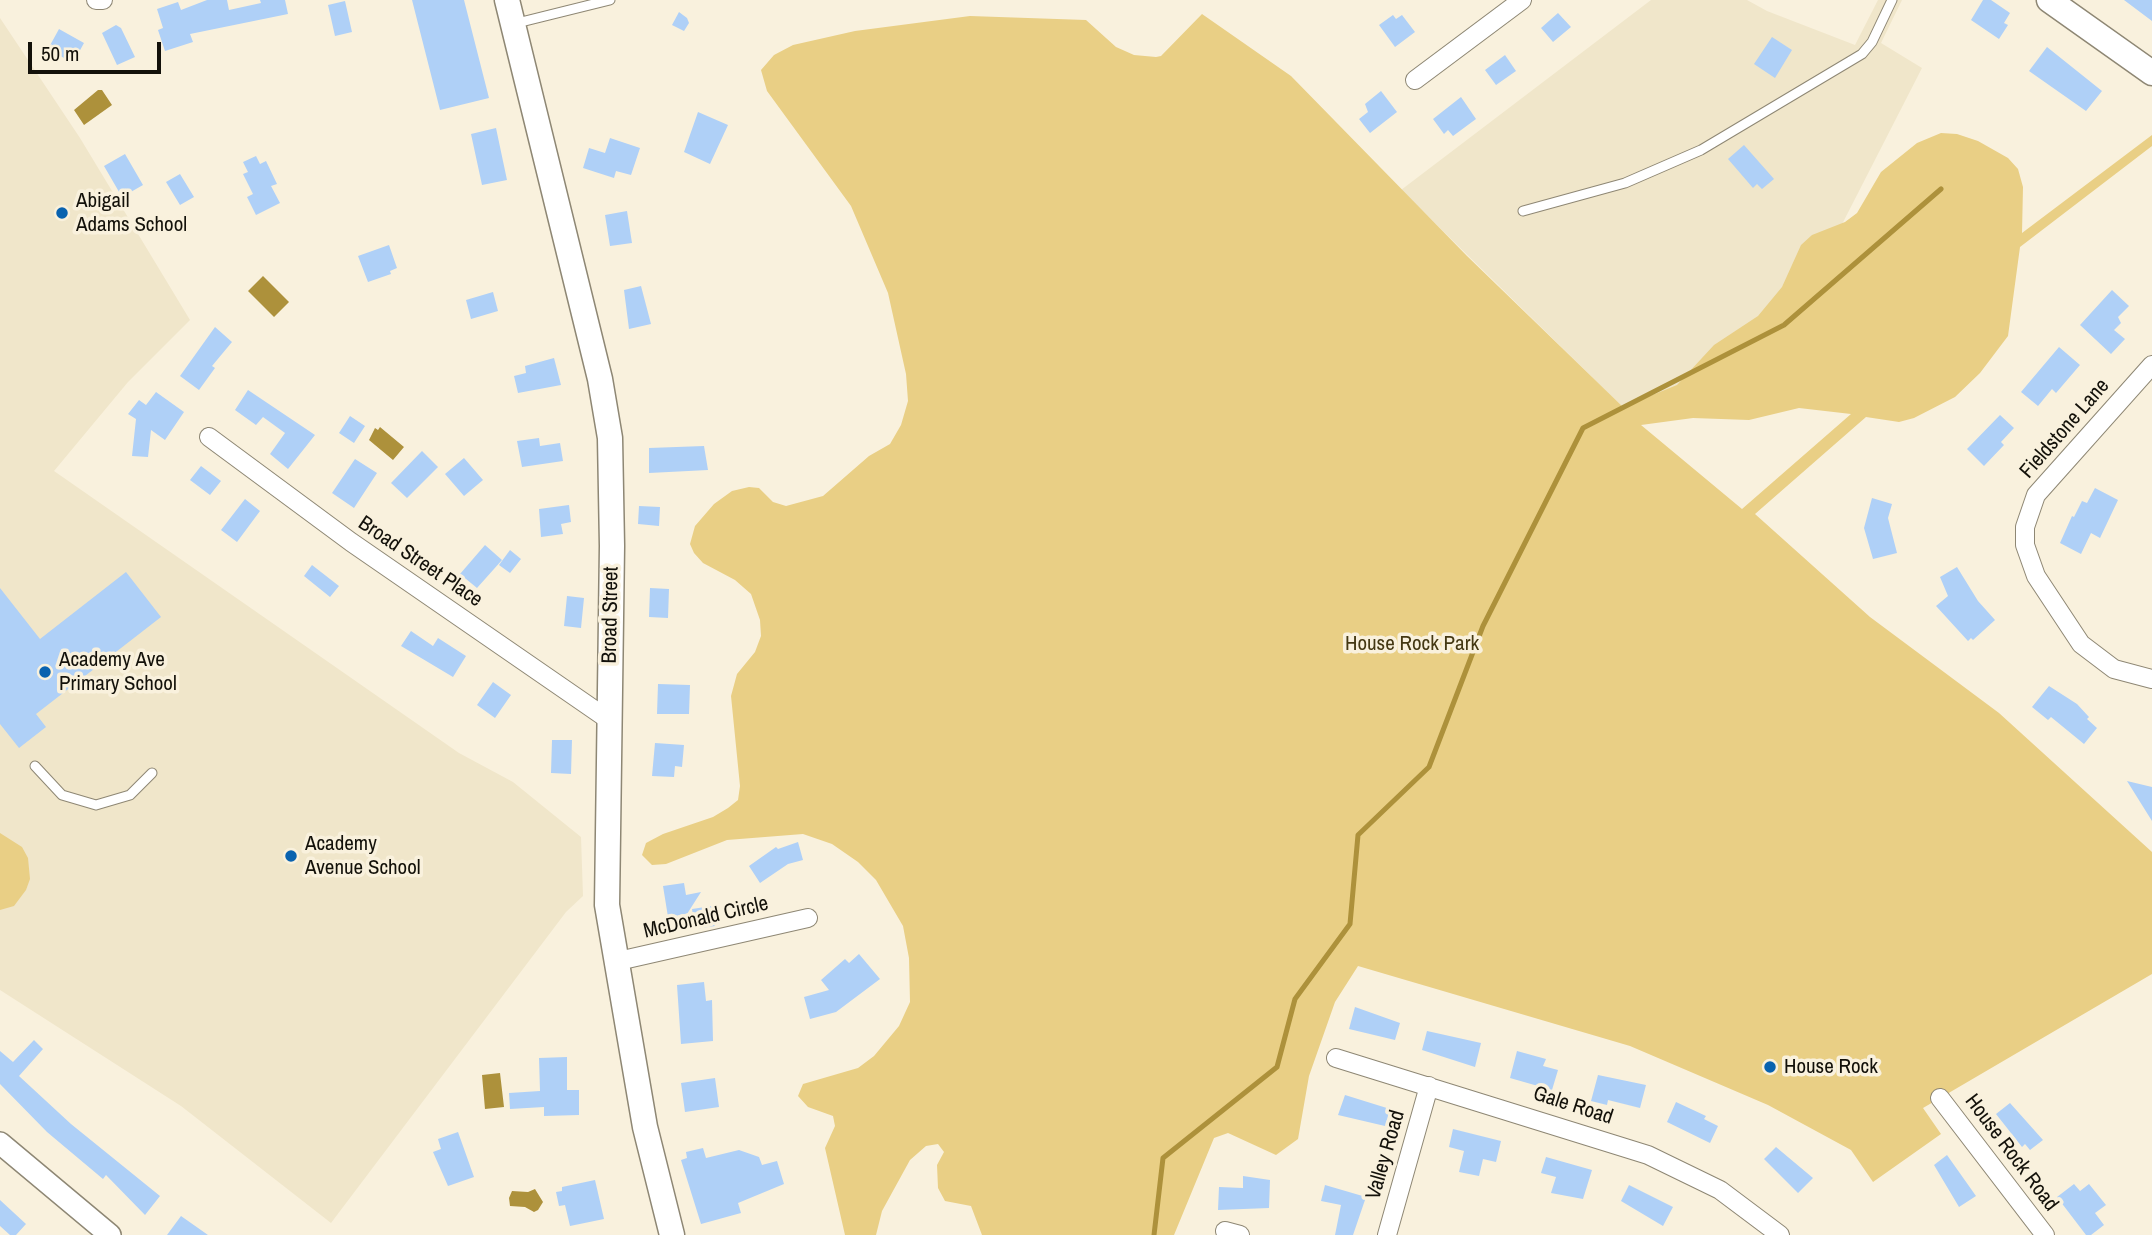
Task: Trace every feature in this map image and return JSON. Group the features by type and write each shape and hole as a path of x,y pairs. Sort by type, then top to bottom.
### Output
{"main road":[{"path":"2049,0 2152,73"},
{"name":"Broad Street","path":"510,12 591,340 609,430 612,498 606,884 614,962 647,1138 672,1235"}],"street":[{"path":"96,0 103,0"},
{"path":"1415,80 1522,0"},
{"name":"Fieldstone Lane","path":"2152,365 2036,495 2025,527 2025,545 2036,576 2081,644 2114,669 2152,679"},
{"name":"Broad Street Place","path":"209,437 351,542 609,720"},
{"name":"McDonald Circle","path":"614,962 808,918"},
{"name":"Gale Road","path":"1336,1058 1648,1155 1720,1190 1780,1235"},
{"name":"Valley Road","path":"1387,1235 1429,1086"},
{"name":"House Rock Road","path":"1940,1098 2045,1235"},
{"path":"0,1143 110,1235"}],"lane":[{"path":"510,12 610,0"},
{"path":"1523,211 1625,183 1701,150 1862,54 1872,42 1892,0"},
{"path":"35,766 62,795 96,806 130,795 152,773"}],"shaded area":[{"path":"1651,0 1747,0 1767,11 1855,45 1878,0 1902,0 1881,43 1922,68 1793,320 1638,422 1401,190"},
{"name":"Academy Avenue School","path":"0,18 80,138 190,320 128,382 54,471 459,753 513,782 581,837 583,896 566,912 331,1223 181,1106 0,990"},
{"path":"98,90 102,90 112,105 84,125 74,110"},
{"path":"263,276 289,302 274,317 248,291"},
{"path":"380,427 404,447 393,460 369,440 375,428 378,430"},
{"path":"500,1073 504,1107 485,1109 482,1075"},
{"path":"535,1189 543,1202 538,1210 534,1212 525,1207 510,1206 512,1191 528,1192"}],"green space":[{"name":"House Rock Park","path":"1202,14 1291,76 1467,256 1623,407 1677,385 1714,345 1758,316 1782,287 1801,245 1812,235 1845,222 1857,213 1881,172 1917,143 1941,133 1957,134 1978,141 2008,158 2018,169 2023,187 2022,233 2152,135 2152,146 2020,247 2008,336 1980,373 1955,397 1914,418 1899,422 1866,417 1755,514 1870,617 1999,713 2152,852 2152,974 1923,1108 1941,1134 1873,1182 1851,1150 1768,1105 1630,1046 1358,966 1335,1002 1309,1076 1298,1139 1276,1155 1228,1133 1214,1138 1174,1235 982,1235 971,1206 945,1201 938,1188 937,1165 944,1152 938,1144 926,1146 910,1160 882,1211 876,1235 845,1235 825,1148 835,1126 833,1116 808,1107 798,1096 803,1084 858,1068 874,1056 899,1026 910,1002 909,958 903,926 876,880 858,862 832,844 803,834 727,840 666,864 652,865 642,855 646,843 663,834 713,817 738,800 740,786 731,696 737,674 755,652 761,636 760,620 751,594 735,580 703,563 694,553 690,544 695,526 714,504 732,491 749,487 759,488 773,502 786,506 823,496 869,456 890,444 901,425 908,401 906,374 888,293 851,206 767,91 761,70 774,55 793,45 855,31 970,16 1086,20 1116,47 1134,55 1161,56","holes":["1799,408 1851,414 1742,509 1641,425 1693,418 1749,420"]},
{"path":"0,833 22,847 28,858 30,879 26,890 14,906 0,910"}],"building":[{"path":"207,0 227,0 229,10 261,3 260,0 285,0 288,14 190,34 193,42 165,51 158,30 163,28 157,9 178,2 181,10"},
{"path":"412,0 464,0 489,98 440,110"},
{"path":"1983,0 1991,0 2010,13 2004,23 2008,25 1999,39 1971,20"},
{"path":"2124,0 2152,0 2152,21"},
{"path":"345,1 352,32 335,36 328,5"},
{"path":"679,12 689,23 684,31 672,25"},
{"path":"1558,13 1571,27 1553,42 1541,28"},
{"path":"1393,15 1396,19 1402,15 1415,32 1395,47 1379,25"},
{"path":"116,25 121,28 135,57 117,65 102,33"},
{"path":"59,29 84,43 73,63 48,49"},
{"path":"1772,37 1792,50 1775,78 1754,64"},
{"path":"2047,47 2102,91 2086,111 2029,71"},
{"path":"1505,55 1516,71 1496,85 1485,70"},
{"path":"1381,91 1397,112 1370,133 1359,119 1368,112 1365,104"},
{"path":"1461,97 1476,119 1453,136 1448,130 1444,134 1433,119"},
{"path":"698,112 728,125 710,164 684,152"},
{"path":"496,128 507,180 482,185 471,134"},
{"path":"610,138 640,148 631,175 616,171 614,178 583,168 589,148 605,153"},
{"path":"1744,145 1774,179 1762,189 1757,184 1753,188 1728,159"},
{"path":"125,154 143,185 122,197 104,166"},
{"path":"256,156 260,164 266,161 277,184 271,186 280,203 256,215 247,197 253,194 243,174 248,172 243,162"},
{"path":"180,174 194,197 180,205 166,182"},
{"path":"627,211 632,243 610,246 605,215"},
{"path":"389,245 397,268 390,271 391,274 368,282 358,256"},
{"path":"641,286 651,324 629,329 624,290"},
{"path":"2112,290 2129,306 2118,317 2121,323 2114,330 2125,339 2111,354 2080,325"},
{"path":"493,292 498,311 471,319 466,300"},
{"path":"215,327 232,342 212,366 215,368 199,390 180,376"},
{"path":"2059,347 2080,365 2056,393 2052,389 2038,406 2021,392"},
{"path":"554,358 561,385 518,393 514,376 526,373 525,366"},
{"path":"248,390 315,435 288,469 270,454 285,433 263,417 256,425 235,410"},
{"path":"156,392 184,412 165,440 151,430 148,457 132,456 136,419 128,414 139,400 146,405"},
{"path":"2000,415 2014,428 2001,442 2004,445 1984,466 1967,449"},
{"path":"350,416 365,426 354,443 339,433"},
{"path":"539,438 540,446 560,443 563,461 522,467 517,441"},
{"path":"704,446 708,470 649,473 649,448"},
{"path":"422,451 438,467 407,498 391,483"},
{"path":"464,458 483,480 464,496 445,474"},
{"path":"355,459 377,473 354,508 332,493"},
{"path":"201,466 221,481 210,495 190,480"},
{"path":"2095,488 2118,500 2100,538 2091,533 2081,554 2060,543 2072,516 2074,517 2082,501 2087,503"},
{"path":"1872,498 1892,504 1888,518 1897,553 1873,559 1864,528"},
{"path":"245,499 260,511 237,542 221,530"},
{"path":"569,505 571,522 561,524 563,534 541,537 539,509"},
{"path":"639,506 660,507 659,526 638,524"},
{"path":"485,545 502,560 477,588 460,574"},
{"path":"510,550 521,559 510,573 499,565"},
{"path":"312,565 339,586 330,597 304,576"},
{"path":"1957,567 1978,601 1995,620 1973,640 1971,638 1968,641 1936,606 1948,596 1940,577"},
{"name":"Academy Ave Primary School","path":"126,572 161,617 36,714 46,727 19,748 0,724 0,588 40,639"},
{"path":"650,588 669,589 668,618 649,617"},
{"path":"567,596 584,598 581,628 564,626"},
{"path":"411,631 433,646 438,638 466,656 453,677 401,646"},
{"path":"493,682 511,695 495,718 477,705"},
{"path":"658,684 690,685 689,714 657,714"},
{"path":"2049,686 2077,704 2097,728 2084,744 2051,717 2048,720 2032,707"},
{"path":"552,740 572,740 571,774 551,773"},
{"path":"655,743 684,745 682,767 675,766 674,777 652,776"},
{"path":"2127,781 2152,787 2152,821"},
{"path":"798,842 803,860 788,864 760,883 749,866 776,847 778,849"},
{"path":"684,883 686,895 701,892 687,914 668,917 663,886"},
{"path":"712,906 715,926 695,929 692,909"},
{"path":"859,954 880,979 836,1012 810,1019 804,997 829,990 821,980 845,959 849,963"},
{"path":"704,982 706,1001 712,1000 713,1041 681,1044 677,985"},
{"path":"1355,1007 1400,1023 1395,1040 1349,1029"},
{"path":"1427,1031 1481,1043 1475,1067 1422,1050"},
{"path":"34,1040 43,1049 19,1076 71,1124 160,1196 145,1215 106,1175 103,1179 47,1132 0,1084 0,1051 13,1062"},
{"path":"1517,1051 1546,1059 1543,1066 1558,1070 1552,1090 1510,1078"},
{"path":"567,1057 567,1090 579,1090 579,1115 544,1116 544,1107 510,1109 509,1093 540,1091 539,1058"},
{"path":"1598,1075 1646,1085 1640,1108 1608,1100 1607,1105 1591,1101"},
{"path":"715,1078 719,1107 685,1112 681,1083"},
{"path":"1345,1095 1390,1109 1385,1126 1338,1115"},
{"path":"1676,1102 1706,1116 1704,1119 1718,1126 1710,1143 1667,1122"},
{"path":"2010,1103 2043,1140 2030,1150 2025,1144 2022,1147 1996,1114"},
{"path":"1453,1129 1501,1141 1496,1162 1483,1159 1479,1176 1459,1172 1464,1151 1449,1147"},
{"path":"458,1132 474,1177 448,1186 433,1152 441,1149 438,1139"},
{"path":"1776,1147 1813,1178 1798,1193 1764,1159"},
{"path":"703,1148 706,1158 739,1150 759,1157 762,1165 777,1161 784,1184 738,1203 741,1213 701,1224 681,1160 687,1158 686,1152"},
{"path":"1947,1155 1976,1196 1959,1207 1934,1165"},
{"path":"1546,1157 1592,1170 1583,1199 1551,1193 1556,1177 1541,1173"},
{"path":"1243,1176 1270,1180 1269,1208 1218,1210 1219,1187 1243,1188"},
{"path":"595,1180 604,1219 570,1226 565,1205 559,1206 556,1192 562,1191 562,1187"},
{"path":"2074,1184 2080,1191 2089,1184 2106,1205 2095,1213 2104,1225 2091,1235 2086,1235 2057,1197"},
{"path":"1325,1185 1366,1197 1353,1235 1335,1235 1341,1205 1321,1201"},
{"path":"1629,1185 1673,1207 1663,1226 1621,1201"},
{"path":"0,1200 26,1224 16,1235 10,1235 0,1226"},
{"path":"181,1216 208,1235 167,1235"}],"waterway":[{"path":"1154,1235 1163,1158 1277,1067 1295,999 1350,924 1358,835 1429,767 1483,626 1583,428 1784,325 1941,189"}],"place":[{"name":"Abigail Adams School","path":"62,213"},
{"name":"Academy Ave Primary School","path":"45,672"},
{"name":"Academy Avenue School","path":"291,856"},
{"name":"House Rock","path":"1770,1067"}]}
